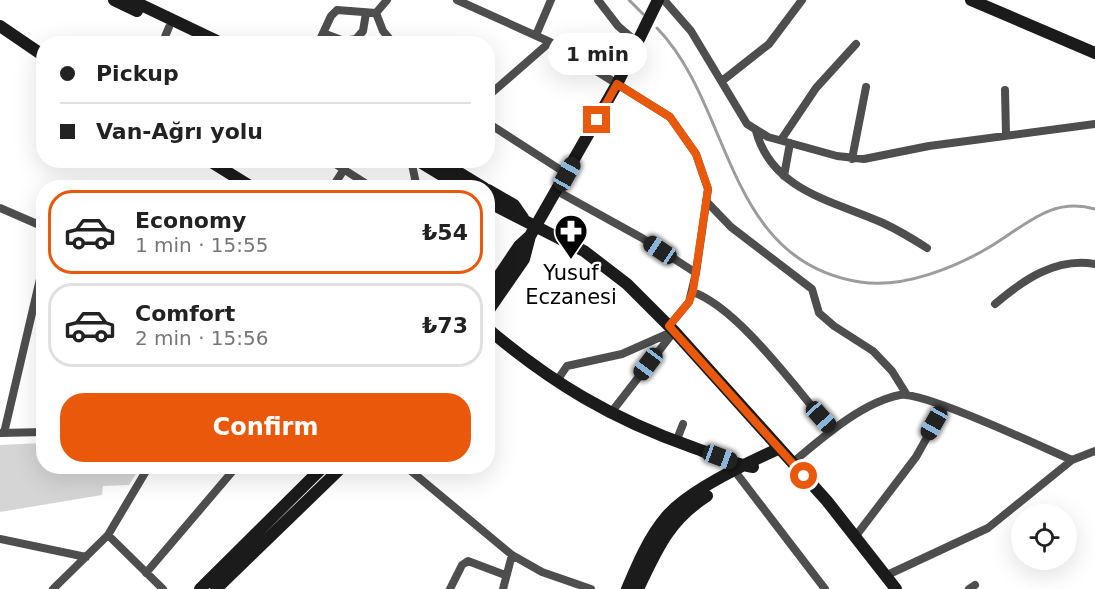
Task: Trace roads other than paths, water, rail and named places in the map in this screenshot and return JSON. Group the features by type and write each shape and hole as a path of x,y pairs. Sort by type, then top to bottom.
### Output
{"main road":[{"path":"114,0 187,36"},
{"path":"131,0 206,36"},
{"path":"495,301 524,259 534,231 639,44 658,0"},
{"path":"970,0 1095,53"},
{"path":"0,26 36,51"},
{"path":"221,168 240,180"},
{"path":"441,168 454,180"},
{"path":"446,168 469,180"},
{"path":"495,194 514,205 534,231 584,251 627,284 671,329 792,463 896,589"},
{"path":"495,206 509,215 523,218"},
{"path":"495,282 519,246 534,231"},
{"path":"495,334 556,382 610,414 742,469"},
{"path":"627,589 650,539 669,513 778,449"},
{"path":"638,589 659,545 675,521 742,469"},
{"path":"200,589 316,474"},
{"path":"216,589 335,474"}],"street":[{"path":"321,36 337,10 376,13 387,0"},
{"path":"457,0 550,42 670,117 696,154 708,189 693,291 689,302 671,329 610,414"},
{"path":"536,35 551,0"},
{"path":"598,0 618,26 639,44"},
{"path":"664,0 691,31 747,124 756,131 790,143 852,159 1006,135 1095,124"},
{"path":"722,81 769,44 802,0"},
{"path":"359,36 363,31 366,13"},
{"path":"376,13 386,36"},
{"path":"165,36 169,27"},
{"path":"322,33 330,36"},
{"path":"495,90 550,42"},
{"path":"781,140 816,88 856,44"},
{"path":"852,159 866,87"},
{"path":"1005,90 1006,135"},
{"path":"495,128 567,174"},
{"path":"756,131 765,155 784,176 805,192 882,222 927,248"},
{"path":"784,176 790,143"},
{"path":"337,180 344,169 361,180"},
{"path":"557,191 642,238 696,273"},
{"path":"706,201 731,227 812,290 819,313 834,326 873,351 892,371 907,395"},
{"path":"0,208 36,223"},
{"path":"995,304 1020,285 1047,269 1071,262 1095,264"},
{"path":"693,291 710,299 731,316 832,430"},
{"path":"36,295 2,433 36,432"},
{"path":"556,382 567,366 622,354 671,329"},
{"path":"792,463 832,430 887,399 907,395 944,407 1072,460"},
{"path":"855,537 916,457 944,407"},
{"path":"676,441 683,424"},
{"path":"885,576 988,528 1072,460 1095,452"},
{"path":"742,469 825,589"},
{"path":"53,589 108,535 143,474"},
{"path":"146,573 230,474"},
{"path":"415,474 512,555 542,572 591,589"},
{"path":"108,535 163,589"},
{"path":"0,539 86,557"},
{"path":"503,589 512,555"},
{"path":"450,589 462,565 468,561 505,575"}],"waterway":[{"path":"629,0 643,14"},
{"path":"657,28 682,60 702,98 736,176 756,213 782,244 815,268 860,282 877,283 911,279 963,261 993,245 1029,221 1053,210 1080,206 1095,209"}],"place":[{"name":"Yusuf Eczanesi","path":"571,260"}]}
